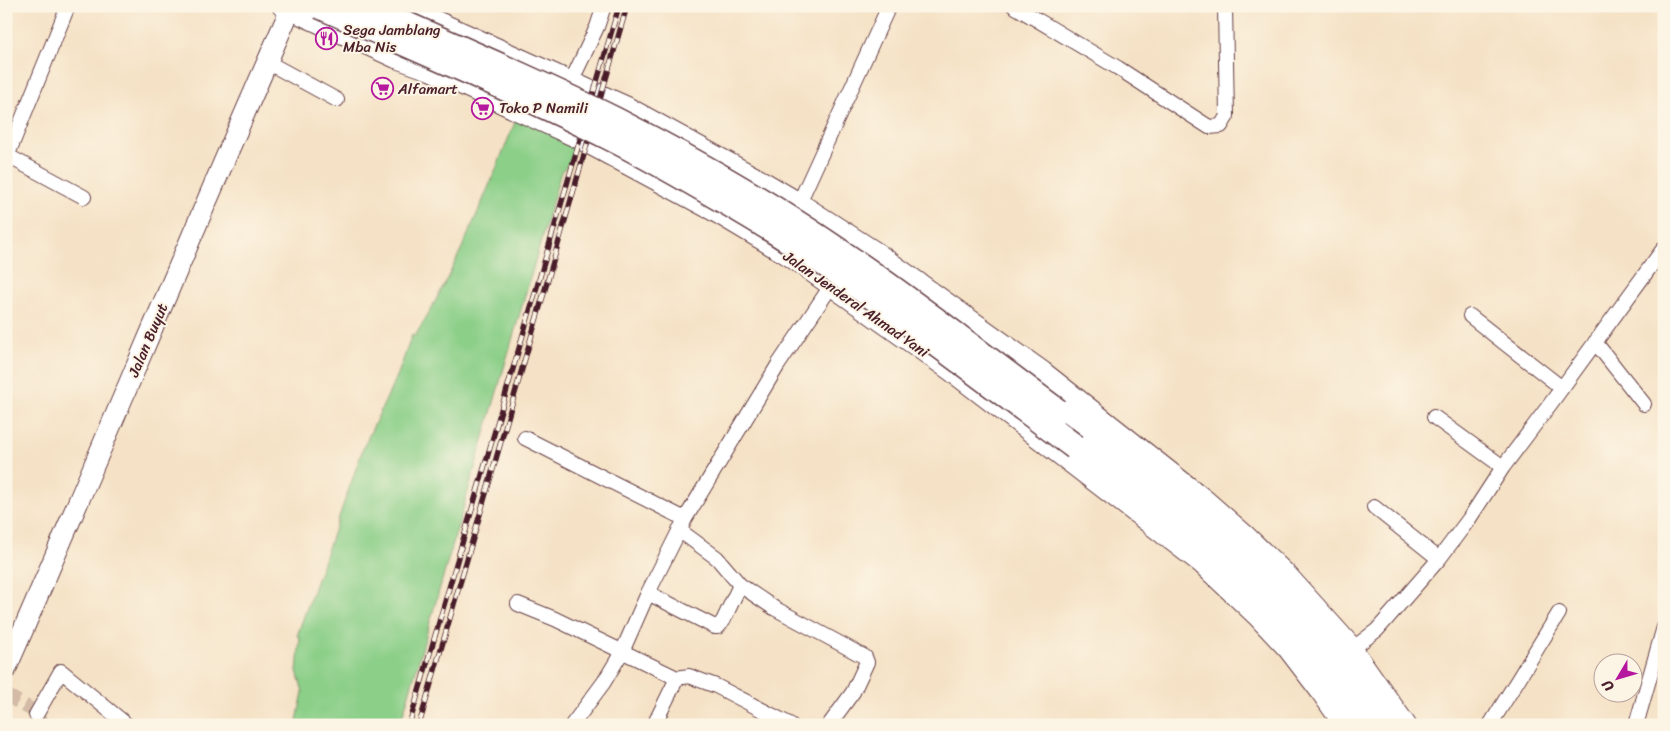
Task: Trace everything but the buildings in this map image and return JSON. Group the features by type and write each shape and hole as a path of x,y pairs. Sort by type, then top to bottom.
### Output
{"highway":[{"name":"Jalan Jenderal Ahmad Yani","path":"320,6 610,137 736,207 825,264 1179,515 1218,535 1288,603 1343,665 1386,725"},
{"name":"Jalan Jenderal Ahmad Yani","path":"365,6 615,120 754,197 840,252 909,300 1179,515 1210,552 1260,599 1311,656 1364,725"}],"street":[{"path":"68,6 7,157 84,197"},
{"path":"403,6 625,106 766,184 877,253 1044,372 1204,500 1245,535 1288,576 1352,649 1406,725"},
{"path":"571,82 594,34 604,6"},
{"path":"799,203 889,6"},
{"path":"1014,6 1118,68 1209,128 1221,126 1227,116 1225,6"},
{"name":"Jalan Buyut","path":"6,669 86,489 224,159 267,62 286,8"},
{"name":"Jalan Jenderal Ahmad Yani","path":"286,8 396,58 430,70 580,139 747,230 831,286 950,370 1201,563 1257,616 1288,649 1344,725"},
{"path":"430,70 443,69 452,65 457,53 456,39 443,24"},
{"path":"267,62 337,100"},
{"path":"747,230 740,218 738,209 742,197 750,188 766,184"},
{"path":"1352,649 1377,630 1439,559 1469,519 1503,467 1664,248"},
{"path":"572,725 604,682 622,652 682,524 778,366 831,286"},
{"path":"1470,316 1562,388"},
{"path":"1595,342 1644,404"},
{"path":"1434,416 1503,467"},
{"path":"525,438 682,524 717,558 740,585 774,608 865,657 867,662 854,692 829,725"},
{"path":"1374,507 1439,559"},
{"path":"648,593 718,627 723,621 740,585"},
{"path":"518,604 555,618 677,678 689,676 716,686 792,725"},
{"path":"1490,725 1559,613"},
{"path":"1636,725 1664,627"},
{"path":"36,715 61,671 127,725"},
{"path":"654,725 677,678"}],"green space":[{"path":"518,115 575,142 570,162 561,172 400,725 296,725 303,692 297,671 300,637 297,636 364,446 398,374 412,335 415,336 458,256"}],"tunnel":[{"path":"6,695 34,711 40,721 46,725"}],"railway":[{"path":"409,725 619,6"},
{"path":"419,725 627,6"}],"place":[{"name":"Sega Jamblang Mba Nis","path":"327,39"},
{"name":"Alfamart","path":"382,89"},
{"name":"Toko P Namili","path":"483,108"}]}
